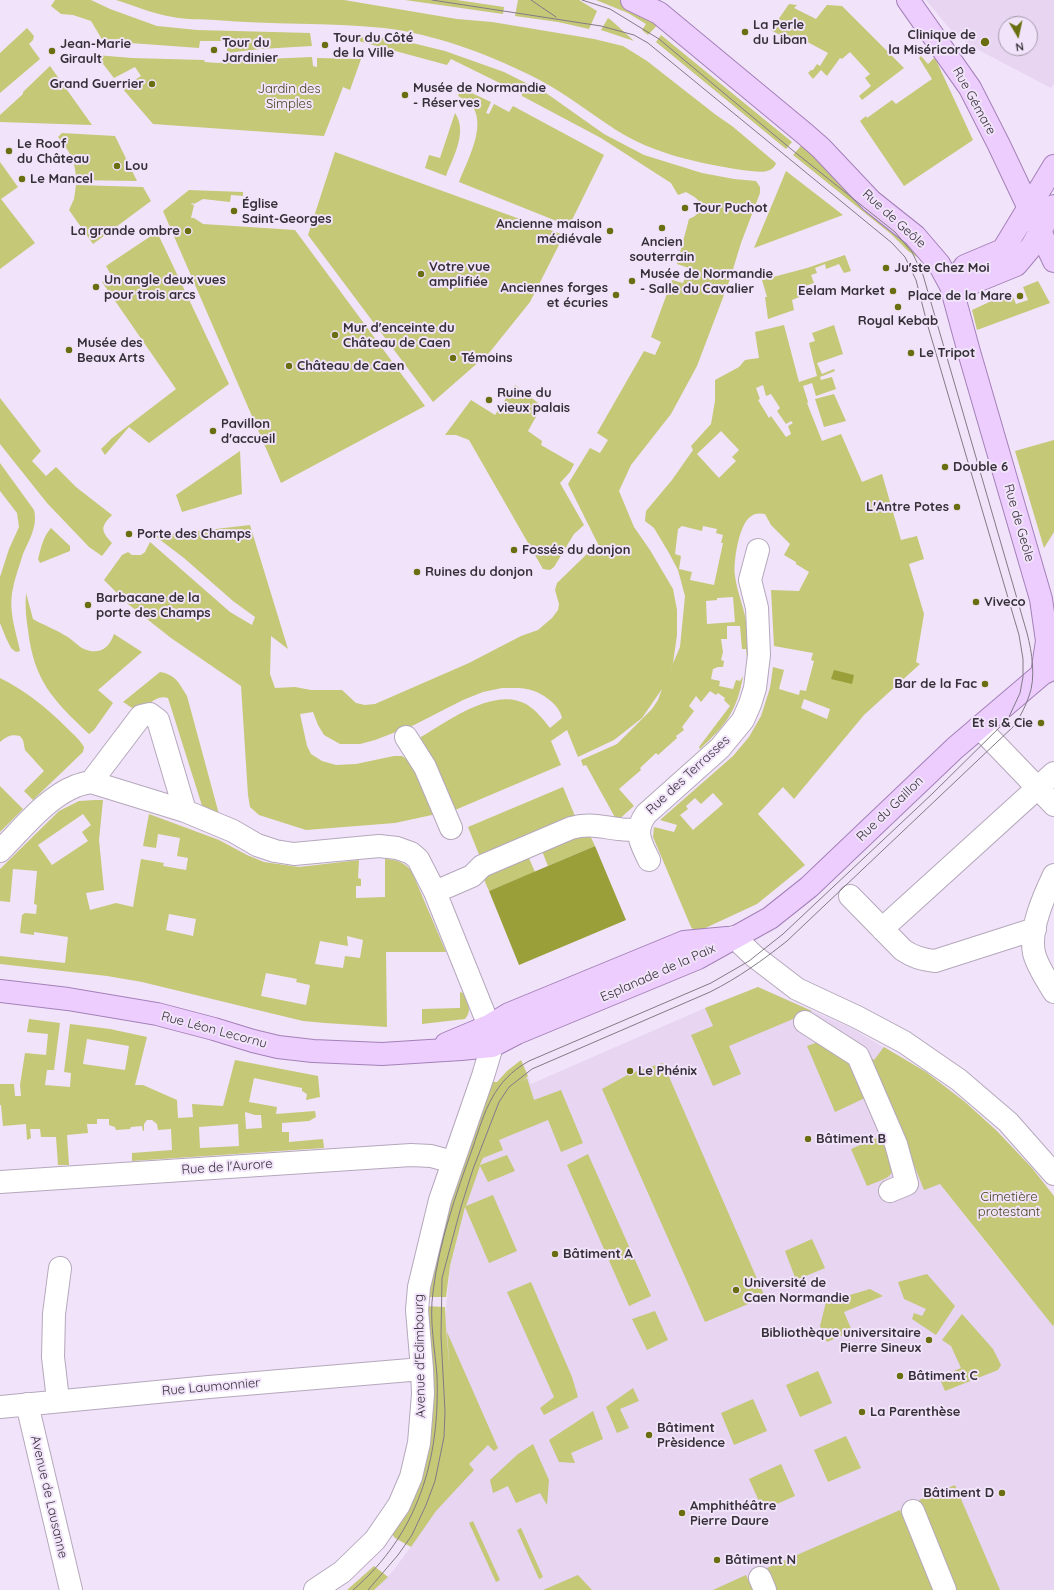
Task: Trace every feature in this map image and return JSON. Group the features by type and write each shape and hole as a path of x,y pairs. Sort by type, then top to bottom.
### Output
{"main road":[{"name":"Rue de Geôle","path":"632,0 650,5 822,148 872,201 915,236 939,264 951,286 969,352 1047,606"},
{"name":"Rue Gémare","path":"908,0 970,88 1054,261"},
{"path":"1012,173 1023,178 1033,177 1052,169"},
{"path":"951,286 965,266 1003,250 1052,169"},
{"path":"951,286 972,283 1016,265 1032,246 1054,206"},
{"name":"Rue du Gaillon","path":"734,937 770,918 788,905 828,869 933,768 979,727 1048,671 1047,606"},
{"name":"Esplanade de la Paix","path":"490,1036 517,1033 698,958 734,937"},
{"name":"Rue Léon Lecornu","path":"0,991 83,1001 156,1014 278,1047 313,1052 382,1054 429,1051 490,1036"}],"street":[{"name":"Rue des Terrasses","path":"649,860 640,840 638,829 640,822 646,814 720,748 742,720 750,704 755,688 759,655 758,624 750,580 758,550"},
{"path":"91,782 141,716 150,714 158,720 185,811"},
{"path":"979,727 1054,805"},
{"path":"406,737 425,767 451,828"},
{"path":"882,929 1054,773"},
{"path":"0,851 45,806 76,785 91,782 185,811 233,831 258,845 275,851 294,854 379,846 397,848 411,853 418,859 435,892 490,1036"},
{"path":"435,892 472,876 482,866 582,824 621,830 638,829"},
{"path":"1051,885 1041,904 1035,929 1034,952 1045,977 1054,992"},
{"path":"850,896 903,950 911,955 935,962 1035,929"},
{"path":"734,937 754,956 797,988 904,1042 959,1080 1008,1122 1054,1174"},
{"path":"844,1046 857,1017"},
{"path":"805,1022 858,1056 896,1144 907,1184 890,1192"},
{"name":"Avenue d'Edimbourg","path":"315,1590 342,1572 375,1540 399,1505 411,1477 419,1443 423,1394 417,1301 430,1236 440,1200 483,1076 490,1036"},
{"name":"Rue de l'Aurore","path":"0,1182 411,1155 431,1156 453,1162"},
{"path":"58,1400 53,1357 54,1314 60,1268"},
{"name":"Rue Laumonnier","path":"0,1407 58,1400 422,1369"},
{"name":"Avenue de Lausanne","path":"27,1404 71,1590"},
{"path":"913,1512 945,1590"}],"shaded area":[{"name":"Clinique de la Miséricorde","path":"926,0 1054,0 1054,84 1051,88 971,46 949,28"},
{"path":"834,670 854,675 852,684 831,679"},
{"path":"595,846 626,920 519,965 489,891"},
{"name":"Université de Caen Normandie","path":"758,987 851,1028 926,1072 965,1102 915,1152 990,1248 1053,1325 1054,1324 1054,1590 374,1590 394,1570 414,1542 448,1378 445,1320 450,1266 465,1206 483,1158 516,1087 528,1076 531,1084 712,1005"}],"green space":[{"path":"55,0 91,0 110,9 157,26 197,30 310,33 312,46 260,49 227,53 227,41 200,41 199,48 103,41 91,21 73,15 61,14 51,6"},
{"path":"116,0 344,0 457,19 492,22 594,39 623,46 647,61 732,126 776,163 771,170 762,172 751,171 693,161 661,151 616,130 563,94 530,75 477,52 422,35 363,26 184,19 144,10"},
{"path":"405,0 457,0 504,7 503,14"},
{"path":"518,0 579,0 597,11 589,29 558,22 515,16"},
{"path":"596,0 621,0 661,21 648,35 642,30 646,24 628,13"},
{"path":"789,4 797,5 794,8 816,19 827,5 842,6 904,68 862,100 859,96 871,86 865,78 870,74 850,52 842,59 840,58 827,76 821,70 813,79 808,73 813,70 817,64 820,66 828,53 800,38 798,40 794,38 792,42 771,30"},
{"path":"608,18 611,20 634,41 601,30"},
{"path":"27,28 34,36 33,40 29,44 40,59 0,93 0,53"},
{"path":"661,35 792,142 786,149 656,42"},
{"path":"340,36 396,39 445,51 504,72 546,93 604,134 644,155 702,173 734,179 756,181 760,187 760,193 741,243 730,279 697,366 671,414 631,465 619,491 634,527 650,550 673,589 677,610 677,635 673,663 665,682 680,647 685,596 678,570 669,553 654,528 645,521 646,511 672,480 693,450 691,446 711,424 715,401 715,380 739,367 745,360 759,358 755,332 784,325 799,382 817,376 809,343 815,341 812,333 834,325 843,354 817,363 822,374 834,369 835,371 820,377 821,380 832,377 836,389 816,396 812,383 803,386 808,402 807,403 822,441 841,434 862,482 882,474 901,540 917,536 924,559 909,564 924,614 916,662 920,664 864,715 794,799 783,787 758,814 805,865 757,904 701,930 694,930 691,927 653,837 654,827 674,832 677,825 660,820 733,756 749,737 761,716 770,688 773,667 784,670 779,689 799,695 800,690 806,691 814,661 811,660 813,653 774,646 771,590 799,591 809,572 784,555 790,544 771,525 765,514 759,513 753,515 746,521 740,535 736,553 735,576 737,589 745,614 748,631 747,658 746,649 742,649 740,626 727,626 727,639 721,639 723,652 721,660 724,661 723,667 713,669 711,679 720,681 719,686 733,689 736,680 740,681 743,676 734,708 723,725 700,749 699,747 730,706 724,700 725,698 718,693 716,695 710,691 701,702 696,696 689,706 694,711 682,727 684,730 676,736 677,738 658,755 656,753 640,768 641,770 619,789 634,806 617,821 586,765 583,766 581,760 617,744 652,709 658,700 662,689 642,718 614,740 578,757 567,730 551,741 561,765 455,810 395,823 306,830 259,815 250,807 248,795 241,686 171,638 128,604 104,580 122,555 128,552 132,555 141,555 145,552 150,542 230,612 252,625 255,617 233,601 184,558 155,536 250,525 288,649 271,636 270,674 275,688 295,687 311,690 342,690 356,703 365,705 375,704 469,663 521,636 538,630 552,618 558,610 559,604 555,590 557,583 589,552 599,546 568,484 590,448 600,453 608,440 597,433 644,351 655,355 661,342 651,337 672,280 683,283 689,268 677,264 689,219 698,213 700,205 697,199 686,192 678,195 671,183 601,138 522,96 522,94 451,59 447,65","holes":["763,385 766,396 771,394 780,408 777,411 786,424 791,421 793,423 788,426 791,434 786,437 771,416 769,418 758,400 760,399 756,388","721,431 739,450 732,457 736,461 719,478 697,454","682,526 702,531 703,526 717,529 716,533 723,535 721,543 723,543 714,585 690,580 692,572 679,569 681,556 675,554 678,529","733,597 735,622 707,624 706,601 717,600 717,598","502,688 527,689 547,698 555,705 562,718 550,728 530,706 513,700 499,700 485,703 470,709 419,738 436,766 411,762 402,756 394,756 356,764 336,765 322,761 311,754 307,746 300,714 313,712 324,735 340,744 360,744 375,740 414,725 463,700 483,692","804,699 830,709 827,719 801,708","713,793 723,804 693,830 680,815 688,809 686,806 695,798 701,804"]},
{"name":"Jardin des Simples","path":"96,55 132,58 204,60 205,62 218,63 242,60 312,57 313,66 317,67 317,58 361,59 350,90 343,87 324,136 153,124 122,88 141,76 135,67 114,78"},
{"path":"921,56 928,64 934,58 936,60 973,140 904,186 860,121 866,116 867,118 892,100 896,104 932,79 919,58"},
{"path":"50,66 92,125 0,122 0,115"},
{"path":"461,88 491,102 486,113 489,114 494,104 509,112 513,106 604,155 569,226 459,182 474,144 477,125 473,107 458,96"},
{"path":"455,113 459,120 460,136 446,176 425,168 429,155 440,158"},
{"path":"62,133 115,136 137,181 76,180 75,168 71,157 58,137"},
{"path":"806,140 924,253 920,259 908,251 891,234 793,155"},
{"path":"335,152 564,235 530,302 489,353 433,402 308,235"},
{"path":"0,162 18,187 1,199 35,243 0,269"},
{"path":"786,171 843,215 754,248"},
{"path":"76,185 143,187 151,201 93,244 69,210 74,199"},
{"path":"189,190 243,192 243,196 231,195 230,202 203,199 194,204 192,203 191,204 194,205 191,218 194,218 203,224 295,230 425,406 281,483 163,211"},
{"path":"157,232 229,384 149,443 129,427 105,455 101,449 112,438 176,389 102,282 111,275 106,266"},
{"path":"845,255 851,271 844,273 839,264 826,269 825,264 815,268 817,273 811,275 814,283 799,288 802,296 792,300 794,310 768,319 765,297 767,297 762,280 807,268"},
{"path":"1038,281 1050,303 977,330 972,310 1011,292 1016,304 1028,300 1023,287"},
{"path":"515,385 542,406 528,431 542,441 541,445 574,464 570,472 560,483 584,525 574,534 554,567 550,570 543,569 469,440 456,435 445,435 471,400 495,415"},
{"path":"834,394 846,421 824,427 815,399"},
{"path":"0,398 41,451 32,461 46,476 56,467 76,487 112,515 105,523 103,529 112,543 102,556 89,547 47,503 0,444"},
{"path":"1054,440 1054,532 1044,548 1015,451"},
{"path":"240,451 242,494 182,512 176,495"},
{"path":"0,463 34,510 35,516 34,527 15,578 11,600 12,615 20,651 16,652 11,648 0,623 0,577 9,549 19,527 17,513 0,491"},
{"path":"51,528 70,546 70,551 40,563 38,559 41,547"},
{"path":"26,593 33,619 67,636 82,648 93,651 102,650 109,644 114,634 142,652 98,690 113,703 94,730 89,734 55,700 40,676 31,648 26,616"},
{"path":"160,672 173,677 179,683 187,696 220,818 204,812 168,698 158,698 139,709 135,709 123,702"},
{"path":"0,678 19,688 44,707 81,742 84,747 83,752 33,800 24,791 44,771 25,750 23,740 20,736 9,736 0,742"},
{"path":"0,786 23,809 0,832"},
{"path":"563,787 575,816 480,857 468,827"},
{"path":"103,800 99,840 104,890 86,893 90,910 116,903 133,907 141,859 164,863 163,866 186,870 188,858 177,856 180,838 158,834 156,848 143,846 149,814 219,840 264,862 299,867 359,860 358,878 361,879 361,886 356,886 356,898 385,897 385,859 400,862 407,866 412,872 446,952 386,952 387,1027 303,1021 142,982 107,976 0,964 0,956 65,963 68,937 34,932 34,935 20,933 22,915 25,913 36,914 37,905 34,904 37,871 13,869 10,902 0,901 0,869 59,811 79,801","holes":["83,814 91,825 82,832 88,841 52,865 38,845","169,914 196,919 193,936 166,930","347,936 363,940 360,958 345,956 343,968 315,964 320,941 348,946","266,973 297,979 296,982 310,985 306,1005 261,996"]},
{"path":"588,831 595,846 548,866 542,851"},
{"path":"528,856 535,872 489,891 482,875"},
{"path":"758,987 812,1011 729,1046 741,1074 713,1086 691,1035 713,1026 705,1008"},
{"path":"460,992 463,993 468,1003 469,1012 465,1019 422,1024 422,1009 460,1008"},
{"path":"29,1019 60,1023 54,1070 47,1070 45,1085 70,1087 71,1073 64,1072 70,1024 110,1029 147,1037 135,1085 143,1085 177,1100 178,1118 193,1117 192,1104 223,1106 235,1060 318,1076 320,1097 306,1100 307,1094 302,1091 302,1088 254,1078 249,1102 277,1107 276,1114 315,1111 316,1117 309,1121 282,1123 282,1132 289,1132 289,1142 323,1139 324,1148 132,1161 132,1153 172,1150 171,1129 158,1130 157,1124 152,1120 147,1120 144,1124 144,1131 142,1126 116,1130 115,1127 109,1125 109,1119 97,1119 97,1124 87,1124 88,1133 67,1135 69,1165 58,1165 56,1137 41,1137 40,1129 30,1129 31,1138 27,1140 26,1124 3,1126 0,1105 0,1084 14,1084 15,1096 21,1096 20,1085 25,1053 46,1055 48,1034 27,1032","holes":["87,1039 129,1046 125,1070 83,1064","245,1112 261,1115 262,1128 246,1129","238,1124 239,1146 200,1148 199,1127"]},
{"path":"821,1041 848,1057 865,1098 835,1112 807,1046"},
{"name":"Cimetière protestant","path":"884,1047 926,1072 965,1102 997,1131 1032,1168 1054,1196 1053,1326 940,1184 924,1190 914,1165 907,1168 864,1052 874,1060"},
{"path":"521,1060 528,1076 522,1082 527,1078 534,1100 561,1090 583,1143 561,1152 548,1120 499,1140 503,1150 483,1158 480,1165 507,1155 515,1171 488,1182 480,1166 466,1206 493,1195 517,1251 489,1263 465,1207 450,1266 446,1297 426,1297 452,1195 490,1082 497,1082 507,1071"},
{"path":"663,1063 765,1297 705,1322 602,1089 631,1073"},
{"path":"881,1136 893,1169 888,1177 867,1186 851,1149"},
{"path":"588,1154 651,1296 629,1306 567,1165"},
{"path":"812,1239 825,1268 796,1280 785,1251"},
{"path":"927,1274 955,1306 936,1335 912,1319 914,1313 922,1316 926,1309 904,1299 898,1282"},
{"path":"531,1282 572,1377 578,1397 544,1415 540,1408 554,1397 507,1292"},
{"path":"870,1289 883,1296 844,1312 852,1331 827,1342 820,1326 826,1302"},
{"path":"425,1306 445,1307 450,1373 447,1332 498,1448 494,1451 488,1445 469,1464 474,1470 436,1511 411,1547 395,1538 391,1533 405,1507"},
{"path":"655,1311 668,1340 647,1350 632,1319"},
{"path":"962,1314 993,1349 1001,1365 998,1370 945,1391 939,1377 961,1368 951,1346 942,1340"},
{"path":"818,1371 832,1403 800,1417 786,1385"},
{"path":"633,1388 639,1401 620,1409 629,1428 617,1433 606,1407"},
{"path":"753,1399 767,1431 734,1445 721,1413"},
{"path":"593,1411 603,1439 571,1453 575,1463 559,1462 549,1440"},
{"path":"846,1436 861,1468 828,1482 814,1450"},
{"path":"533,1444 549,1480 547,1505 540,1493 516,1503 508,1486 493,1493 490,1480 518,1454"},
{"path":"781,1464 795,1496 763,1510 749,1479"},
{"path":"955,1485 1000,1590 957,1590 919,1500"},
{"path":"900,1510 934,1590 776,1590 767,1568"},
{"path":"473,1521 500,1580 496,1582 469,1523"},
{"path":"521,1528 543,1577 539,1579 517,1530"},
{"path":"374,1566 388,1577 374,1590 347,1590"},
{"path":"578,1575 592,1590 543,1590"},
{"path":"746,1575 753,1590 713,1590"}],"tram line":[{"path":"353,1590 375,1568 394,1545 409,1520 420,1494 429,1466 437,1407 437,1376 432,1303 439,1255 460,1182 486,1109 499,1088 507,1078 529,1061 711,983 749,961 783,934 932,794 1008,719 1020,693 1023,677 1023,659 1019,635 927,323 916,280 905,257 892,243 648,43 634,35 601,26 432,0"},
{"path":"531,0 556,17"},
{"path":"368,1590 398,1555 412,1535 435,1481 444,1437 445,1412 441,1336 442,1278 473,1169 499,1102 509,1087 532,1069 720,987 740,975 778,948 1015,725 1028,700 1031,689 1033,673 1032,657 1027,633 923,275 912,252 895,232 791,149 659,39 610,9 582,0"}],"place":[{"name":"La Perle du Liban","path":"745,32"},
{"name":"Clinique de la Miséricorde","path":"985,42"},
{"name":"Tour du Côté de la Ville","path":"325,45"},
{"name":"Tour du Jardinier","path":"214,50"},
{"name":"Jean-Marie Girault","path":"52,51"},
{"name":"Grand Guerrier","path":"152,84"},
{"name":"Musée de Normandie - Réserves","path":"405,95"},
{"name":"Le Roof du Château","path":"9,151"},
{"name":"Lou","path":"117,166"},
{"name":"Le Mancel","path":"22,179"},
{"name":"Tour Puchot","path":"685,208"},
{"name":"Église Saint-Georges","path":"234,211"},
{"name":"Ancien souterrain","path":"662,228"},
{"name":"La grande ombre","path":"188,231"},
{"name":"Ancienne maison médiévale","path":"610,231"},
{"name":"Ju'ste Chez Moi","path":"886,268"},
{"name":"Votre vue amplifiée","path":"421,274"},
{"name":"Musée de Normandie - Salle du Cavalier","path":"632,281"},
{"name":"Un angle deux vues pour trois arcs","path":"96,287"},
{"name":"Eelam Market","path":"893,291"},
{"name":"Anciennes forges et écuries","path":"616,295"},
{"name":"Place de la Mare","path":"1020,296"},
{"name":"Royal Kebab","path":"898,307"},
{"name":"Mur d'enceinte du Château de Caen","path":"335,335"},
{"name":"Musée des Beaux Arts","path":"69,350"},
{"name":"Le Tripot","path":"911,353"},
{"name":"Témoins","path":"453,358"},
{"name":"Château de Caen","path":"289,366"},
{"name":"Ruine du vieux palais","path":"489,400"},
{"name":"Pavillon d'accueil","path":"213,431"},
{"name":"Double 6","path":"945,467"},
{"name":"L'Antre Potes","path":"957,507"},
{"name":"Porte des Champs","path":"129,534"},
{"name":"Fossés du donjon","path":"514,550"},
{"name":"Ruines du donjon","path":"417,572"},
{"name":"Viveco","path":"976,602"},
{"name":"Barbacane de la porte des Champs","path":"88,605"},
{"name":"Bar de la Fac","path":"985,684"},
{"name":"Et si & Cie","path":"1041,723"},
{"name":"Le Phénix","path":"630,1071"},
{"name":"Bâtiment B","path":"808,1139"},
{"name":"Bâtiment A","path":"555,1254"},
{"name":"Université de Caen Normandie","path":"736,1290"},
{"name":"Bibliothèque universitaire Pierre Sineux","path":"929,1340"},
{"name":"Bâtiment C","path":"900,1376"},
{"name":"La Parenthèse","path":"862,1412"},
{"name":"Bâtiment Prèsidence","path":"649,1435"},
{"name":"Bâtiment D","path":"1002,1493"},
{"name":"Amphithéâtre Pierre Daure","path":"682,1513"},
{"name":"Bâtiment N","path":"717,1560"}]}
